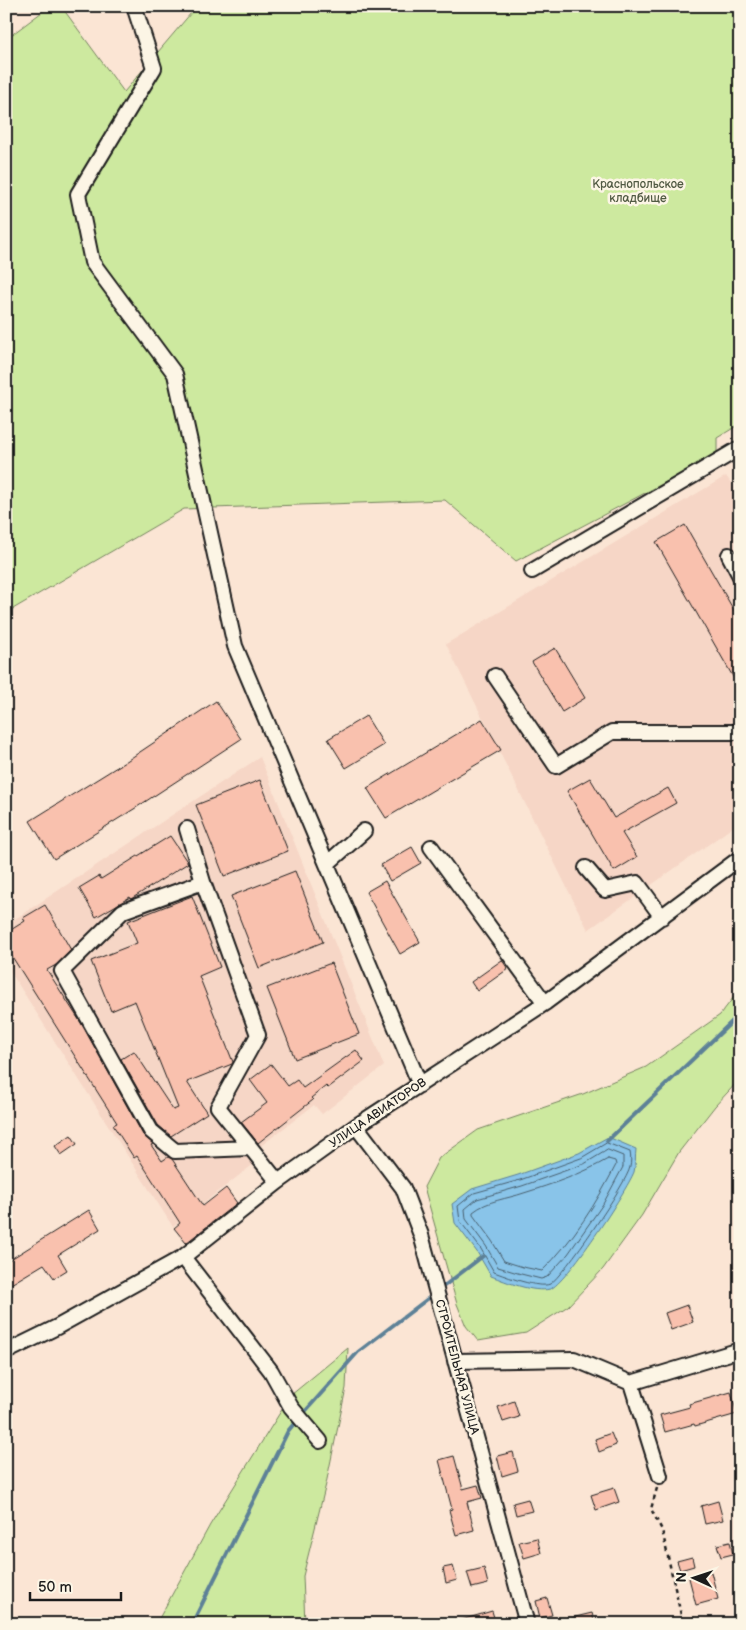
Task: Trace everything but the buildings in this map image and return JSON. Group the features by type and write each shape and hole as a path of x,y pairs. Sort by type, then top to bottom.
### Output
{"street":[{"path":"134,6 154,68 78,194 92,262 175,374 235,646 420,1085"},
{"path":"532,570 740,448"},
{"path":"729,555 740,576"},
{"path":"495,676 556,766 612,732 740,732"},
{"path":"187,829 203,882 258,1036 218,1108 278,1182"},
{"path":"327,864 364,831"},
{"path":"431,847 545,1003"},
{"name":"УЛИЦА АВИАТОРОВ","path":"6,1352 56,1327 183,1257 278,1182 356,1126 545,1003 740,858"},
{"path":"586,868 605,890 637,883 662,917"},
{"path":"203,882 123,911 62,971 151,1132 175,1152 250,1148"},
{"name":"СТРОИТЕЛЬНАЯ УЛИЦА","path":"356,1126 403,1188 421,1234 527,1624"},
{"path":"183,1257 271,1371 291,1407 320,1441"},
{"path":"456,1361 574,1359 631,1383 740,1350"},
{"path":"631,1383 660,1476"}],"path":[{"path":"660,1476 651,1509 662,1530 683,1624"}],"shaded area":[{"path":"726,476 740,495 740,822 588,930 446,644"},
{"path":"260,757 384,1066 322,1114 314,1105 258,1148 264,1156 173,1227 6,965 6,925"}],"green space":[{"name":"Краснопольское кладбище","path":"50,6 61,6 124,92 197,6 740,6 740,424 717,438 717,455 516,561 445,500 184,509 6,613 6,220 9,218 6,215 6,39"},
{"path":"740,989 740,1079 715,1106 679,1152 642,1215 603,1269 568,1306 526,1333 478,1341 466,1326 457,1304 424,1187 439,1158 478,1130 583,1094 646,1067 720,1015"},
{"path":"348,1348 346,1388 326,1484 303,1576 305,1624 156,1624 210,1525 291,1395"}],"water":[{"path":"608,1137 636,1149 634,1172 608,1216 558,1284 550,1289 536,1290 491,1276 477,1252 455,1223 452,1204 472,1189 579,1153"}],"waterway":[{"path":"607,1141 740,1014"},
{"path":"444,1286 483,1256"},
{"path":"302,1415 358,1352 430,1297"},
{"path":"192,1624 288,1431 297,1420"}]}
